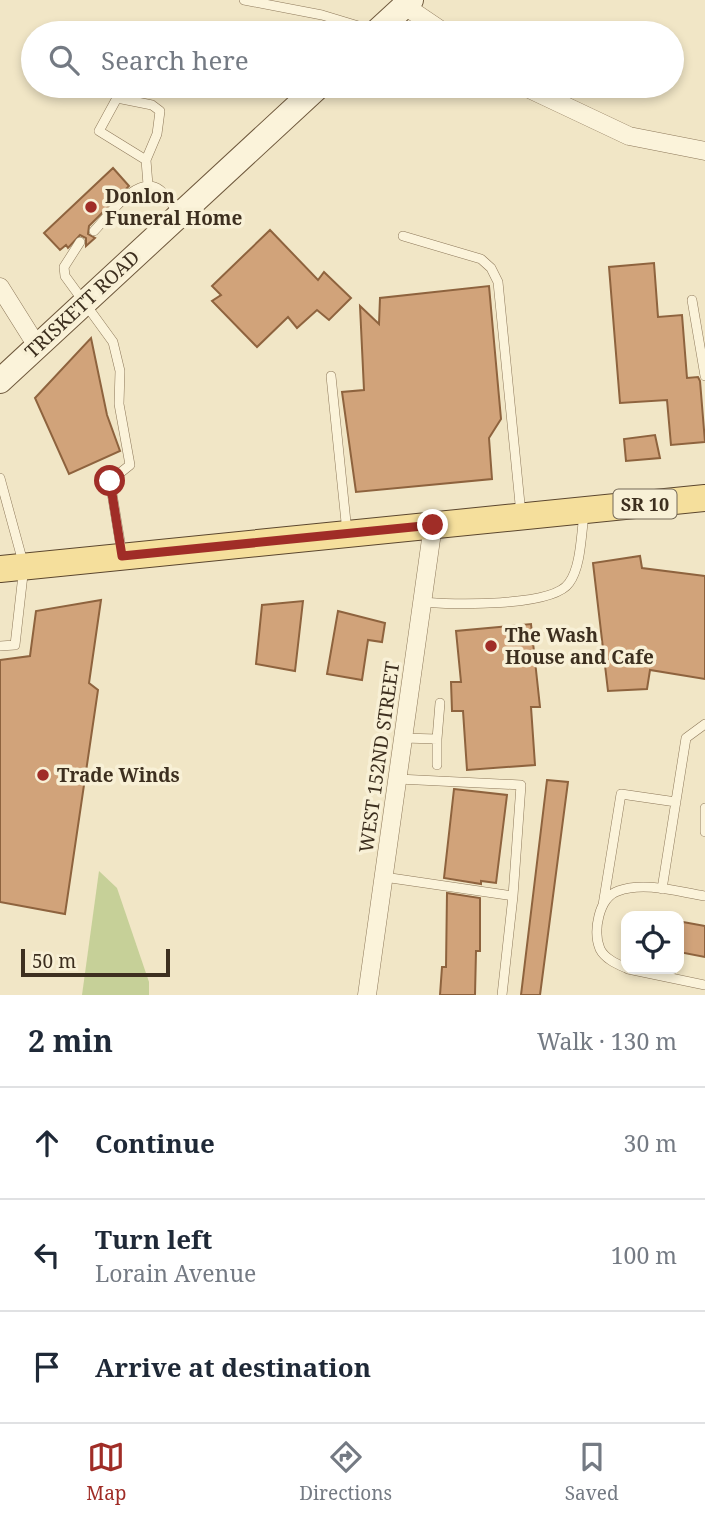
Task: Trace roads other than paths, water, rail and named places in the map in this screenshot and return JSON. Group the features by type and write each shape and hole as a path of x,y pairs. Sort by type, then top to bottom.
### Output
{"main road":[{"path":"389,21 408,3"},
{"name":"TRISKETT ROAD","path":"0,381 305,98"},
{"name":"SR 10","path":"12,567 705,498"}],"street":[{"path":"408,3 430,21"},
{"path":"548,98 629,136 705,150"},
{"path":"0,287 37,346"},
{"name":"WEST 152ND STREET","path":"367,995 433,525"}],"lane":[{"path":"244,0 323,15 341,21"},
{"path":"116,98 99,131 146,160"},
{"path":"121,98 152,105 160,111 157,134 146,160 148,186"},
{"path":"94,231 136,188 148,186 158,189 180,214"},
{"path":"403,236 481,259 491,268 498,282 522,516"},
{"path":"80,242 64,267 65,276 113,342 120,370 119,404 130,465 110,481 122,556"},
{"path":"692,300 705,376"},
{"path":"331,376 348,533"},
{"path":"0,478 12,567 15,645 0,646"},
{"path":"422,602 441,604 541,598 561,592 570,583 575,568 585,510"},
{"path":"437,765 440,703"},
{"path":"662,889 686,738 705,724"},
{"path":"403,738 437,739"},
{"path":"397,779 522,785 502,995"},
{"path":"621,966 613,963 601,950 597,926 621,794 676,802"},
{"path":"705,808 705,832"},
{"path":"384,877 513,896"},
{"path":"602,907 615,891 634,887 705,896"},
{"path":"655,974 705,985"}],"place":[{"name":"Donlon Funeral Home","path":"91,207"},
{"name":"The Wash House and Cafe","path":"491,646"},
{"name":"Trade Winds","path":"43,775"}]}
